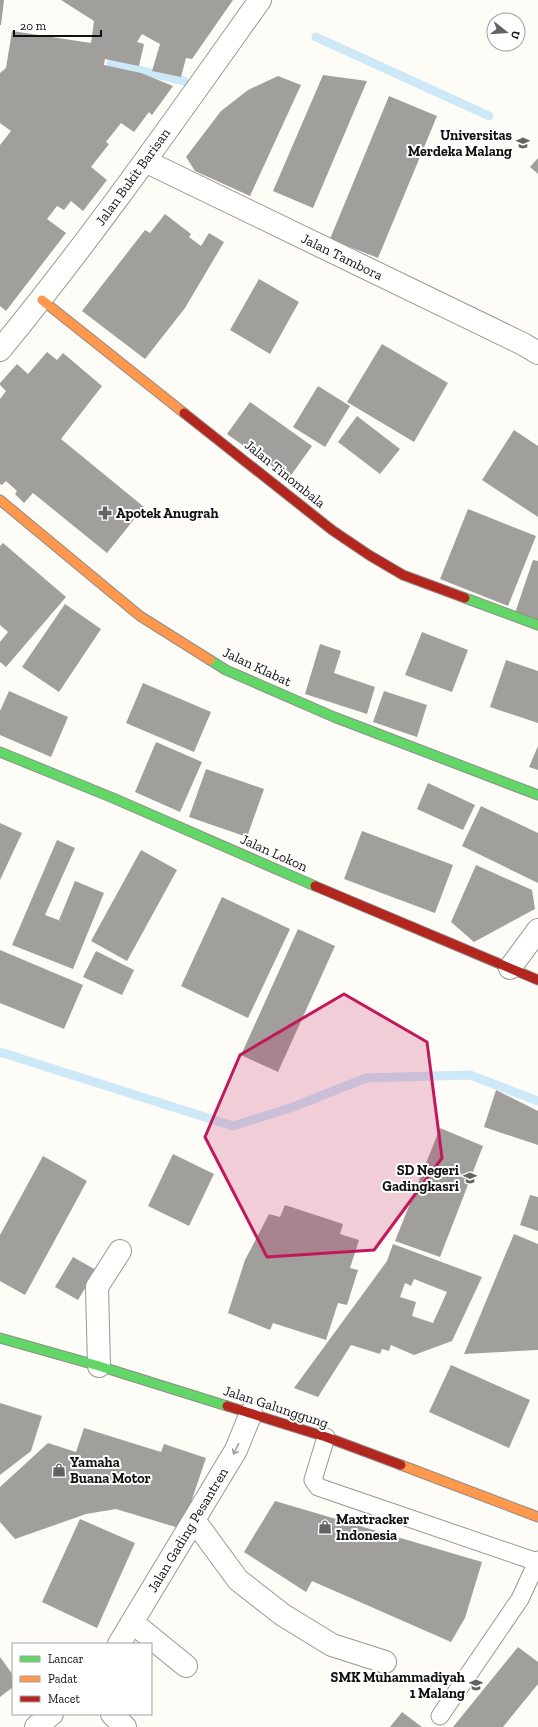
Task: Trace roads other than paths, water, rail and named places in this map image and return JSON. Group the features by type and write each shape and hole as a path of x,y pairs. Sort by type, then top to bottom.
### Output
{"street":[{"name":"Jalan Bukit Barisan","path":"0,350 42,300 145,161 260,0"},
{"name":"Jalan Tambora","path":"145,161 523,344 538,353"},
{"name":"Jalan Tinombala","path":"42,300 332,530 369,555 403,575 538,624"},
{"name":"Jalan Klabat","path":"0,500 140,616 226,670 334,717 538,796"},
{"name":"Jalan Lokon","path":"0,752 113,798 321,889 538,980"},
{"path":"510,968 538,930"},
{"path":"99,1366 97,1287 120,1251"},
{"name":"Jalan Galunggung","path":"0,1338 99,1366 326,1437 538,1517"},
{"name":"Jalan Gading Pesantren","path":"120,1643 236,1450 251,1413"},
{"path":"194,1520 238,1580 283,1615 332,1645 385,1662"},
{"path":"132,1622 186,1666"},
{"path":"36,1727 51,1715"},
{"path":"113,1715 125,1727"}],"lane":[{"path":"326,1437 312,1480 318,1487 537,1561 520,1599 440,1716"}],"waterway":[{"path":"316,37 489,116"},
{"path":"111,63 184,81"},
{"path":"0,1052 233,1126 293,1107 366,1078 470,1075 538,1101"}],"place":[{"name":"Universitas Merdeka Malang","path":"523,143"},
{"name":"Apotek Anugrah","path":"105,513"},
{"name":"SD Negeri Gadingkasri","path":"470,1178"},
{"name":"Yamaha Buana Motor","path":"59,1470"},
{"name":"Maxtracker Indonesia","path":"325,1527"},
{"name":"SMK Muhammadiyah 1 Malang","path":"476,1685"}]}
